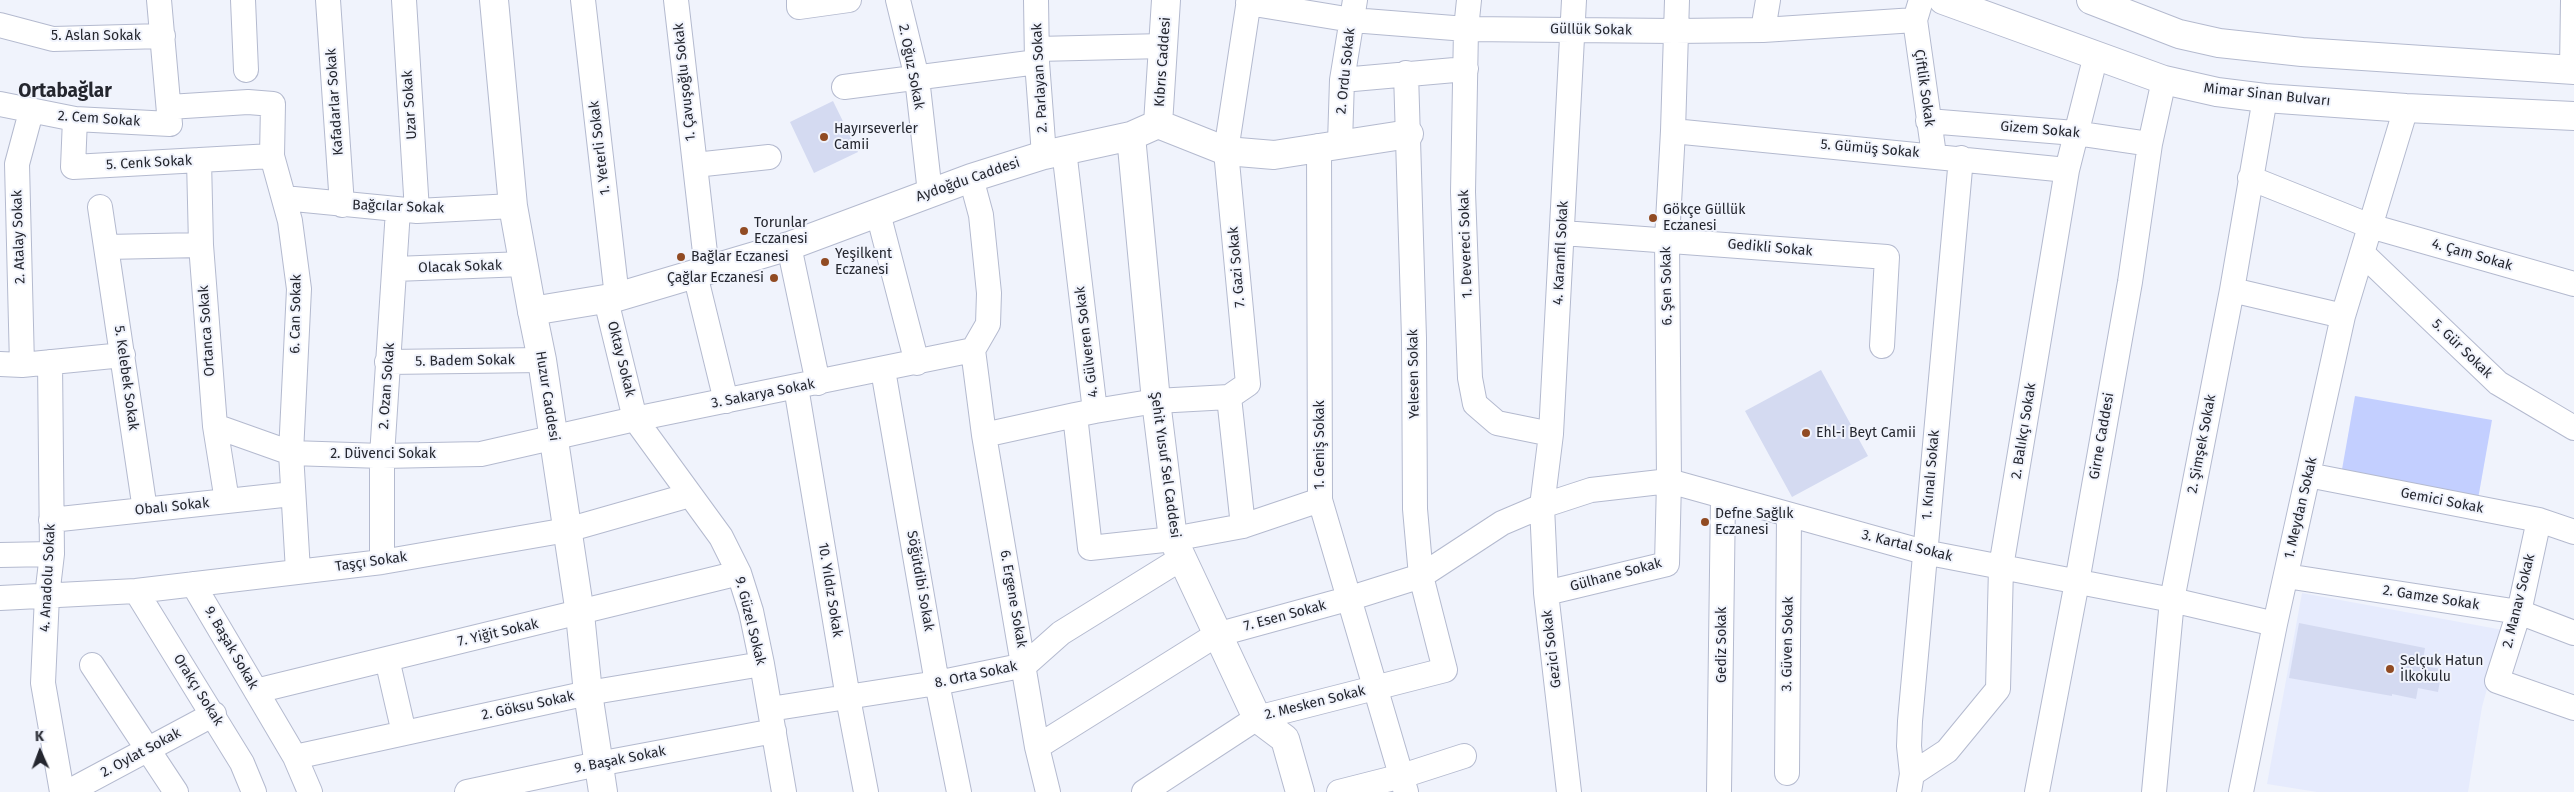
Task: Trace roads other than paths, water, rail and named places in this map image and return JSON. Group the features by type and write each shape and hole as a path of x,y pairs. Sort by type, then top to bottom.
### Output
{"main road":[{"name":"Huzur Caddesi","path":"494,0 513,206 542,360 554,438 580,614 588,693 603,792"},
{"name":"Kıbrıs Caddesi","path":"1158,124 1166,0"},
{"name":"Mimar Sinan Bulvarı","path":"1944,0 2164,80 2217,92 2265,98 2406,108 2574,116"},
{"path":"2091,0 2138,9 2179,34 2219,43 2302,52 2573,70"},
{"name":"Aydoğdu Caddesi","path":"532,311 612,298 789,246 971,178 1054,152 1130,136 1158,124"},
{"path":"1158,124 1226,151 1274,155 1408,134"},
{"name":"Şehit Yusuf Sel Caddesi","path":"1130,136 1156,401 1177,548 1256,718 1285,739 1300,792"}],"street":[{"path":"159,0 169,115"},
{"path":"243,0 246,70"},
{"name":"Kafadarlar Sokak","path":"328,0 342,205"},
{"name":"Uzar Sokak","path":"404,0 408,211"},
{"name":"1. Yeterli Sokak","path":"583,0 612,298"},
{"name":"1. Çavuşoğlu Sokak","path":"676,0 695,165 701,272 726,402"},
{"path":"799,0 799,7 849,0"},
{"name":"2. Oğuz Sokak","path":"898,0 917,78 930,193"},
{"name":"2. Parlayan Sokak","path":"1036,0 1037,56 1054,152"},
{"name":"1. Devereci Sokak","path":"1469,0 1466,29 1464,202 1470,378 1475,404 1496,423 1551,434"},
{"name":"4. Karanfil Sokak","path":"1542,506 1551,434 1574,0"},
{"name":"6. Şen Sokak","path":"1669,481 1667,239 1677,0"},
{"path":"1764,30 1768,0"},
{"path":"2573,0 2573,70"},
{"name":"Güllük Sokak","path":"1248,2 1353,10 1466,29 1675,32 1764,30 1918,10"},
{"name":"7. Gazi Sokak","path":"1229,397 1248,384 1226,151 1248,2"},
{"name":"2. Ordu Sokak","path":"1329,145 1353,10"},
{"name":"Çiftlik Sokak","path":"1918,10 1928,121 1934,155"},
{"name":"5. Aslan Sokak","path":"0,25 53,39 163,36"},
{"path":"844,87 917,78 1037,56 1164,46"},
{"name":"2. Balıkçı Sokak","path":"1911,783 1947,751 1998,689 2001,567 2067,170 2075,132 2096,55"},
{"path":"1342,80 1466,69"},
{"name":"Yelesen Sokak","path":"1406,74 1415,509 1421,576 1445,670"},
{"name":"Girne Caddesi","path":"2037,792 2077,582 2130,282 2150,144 2164,80"},
{"name":"2. Şimşek Sokak","path":"2154,792 2172,600 2232,290 2265,98"},
{"name":"6. Can Sokak","path":"169,115 248,102 273,104 272,156 290,221 299,288 290,453 298,571"},
{"name":"2. Cem Sokak","path":"0,104 31,112 75,119 169,115"},
{"name":"1. Meydan Sokak","path":"2241,792 2275,624 2343,316 2406,108"},
{"name":"2. Atalay Sokak","path":"11,365 10,215 17,164 31,112"},
{"name":"5. Cenk Sokak","path":"75,119 73,167 272,156"},
{"name":"Gizem Sokak","path":"1928,121 2075,132 2150,144"},
{"name":"5. Gümüş Sokak","path":"1673,131 1934,155 2067,170"},
{"name":"1. Geniş Sokak","path":"1329,145 1320,500 1351,598 1404,784"},
{"name":"4. Gülveren Sokak","path":"1054,152 1085,413 1090,548 1177,548"},
{"path":"695,165 769,157"},
{"name":"1. Kınalı Sokak","path":"1911,783 1910,721 1961,158"},
{"name":"Ortanca Sokak","path":"199,160 201,245 214,426 227,501"},
{"path":"971,178 981,215 989,293 988,324 973,350"},
{"path":"2250,178 2370,226"},
{"name":"Bağcılar Sokak","path":"284,198 408,211 513,206"},
{"name":"5. Kelebek Sokak","path":"100,208 145,510"},
{"name":"2. Ozan Sokak","path":"382,562 382,456 388,362 395,269 408,211"},
{"path":"878,213 917,362"},
{"name":"4. Çam Sokak","path":"2370,226 2574,284"},
{"name":"Gedikli Sokak","path":"1563,233 1667,239 1887,257 1882,346"},
{"path":"106,247 201,245"},
{"name":"10. Yıldız Sokak","path":"789,246 848,698 866,792"},
{"name":"5. Gür Sokak","path":"2362,253 2498,383 2574,428"},
{"name":"Olacak Sokak","path":"395,269 524,264"},
{"path":"2232,290 2343,316"},
{"name":"Oktay Sokak","path":"612,298 636,419"},
{"name":"3. Sakarya Sokak","path":"554,438 636,419 883,370 973,350"},
{"name":"6. Ergene Sokak","path":"973,350 984,435 1025,665 1037,747 1048,792"},
{"path":"11,365 123,355"},
{"name":"5. Badem Sokak","path":"388,362 542,360"},
{"name":"4. Anadolu Sokak","path":"50,362 52,554 46,596 43,683 62,792"},
{"name":"Söğütdibi Sokak","path":"883,370 937,683 959,792"},
{"path":"984,435 1085,413 1156,401 1229,397 1244,526"},
{"name":"9. Güzel Sokak","path":"636,419 721,537 739,573 751,611 762,664 784,792"},
{"name":"2. Düvenci Sokak","path":"214,426 290,453 382,456 481,454 554,438"},
{"name":"Gemici Sokak","path":"2308,476 2539,520 2574,532"},
{"name":"3. Kartal Sokak","path":"1542,506 1591,490 1669,481 1924,552 2172,600 2275,624"},
{"name":"Gülhane Sokak","path":"1546,593 1667,564 1669,481"},
{"name":"Obalı Sokak","path":"51,520 292,494"},
{"name":"Taşçı Sokak","path":"0,598 136,591 382,562 567,530 690,495"},
{"name":"Gediz Sokak","path":"1719,792 1723,497"},
{"path":"1177,548 1320,500"},
{"name":"7. Esen Sokak","path":"1037,747 1216,635 1351,598 1421,576 1502,523 1542,506"},
{"name":"Gezici Sokak","path":"1542,506 1546,593 1569,792"},
{"name":"3. Güven Sokak","path":"1787,773 1789,515"},
{"name":"2. Manav Sokak","path":"2539,520 2519,612 2497,682 2574,708"},
{"name":"8. Orta Sokak","path":"772,720 848,698 937,683 1025,665 1061,633 1177,548"},
{"path":"0,555 52,554"},
{"name":"7. Yiğit Sokak","path":"256,691 580,614 739,573"},
{"name":"2. Gamze Sokak","path":"2286,576 2519,612 2574,633"},
{"name":"9. Başak Sokak","path":"193,584 295,757 310,792"},
{"name":"Orakçı Sokak","path":"136,591 214,714 242,762 254,792"},
{"path":"387,659 404,733"},
{"name":"2. Göksu Sokak","path":"295,757 588,693 762,664"},
{"path":"92,665 176,792"},
{"name":"2. Mesken Sokak","path":"1150,790 1256,718 1445,670"},
{"name":"2. Oylat Sokak","path":"68,792 214,714"},
{"name":"9. Başak Sokak","path":"467,792 598,764 772,720"},
{"path":"1338,792 1404,784 1464,756"}],"place":[{"name":"Hayırseverler Camii","path":"824,137"},
{"name":"Gökçe Güllük Eczanesi","path":"1653,218"},
{"name":"Torunlar Eczanesi","path":"744,231"},
{"name":"Bağlar Eczanesi","path":"681,257"},
{"name":"Yeşilkent Eczanesi","path":"825,262"},
{"name":"Çağlar Eczanesi","path":"774,278"},
{"name":"Ehl-i Beyt Camii","path":"1806,433"},
{"name":"Defne Sağlık Eczanesi","path":"1705,522"},
{"name":"Selçuk Hatun İlkokulu","path":"2390,669"}],"district":[{"name":"Ortabağlar","path":"65,92"}]}
